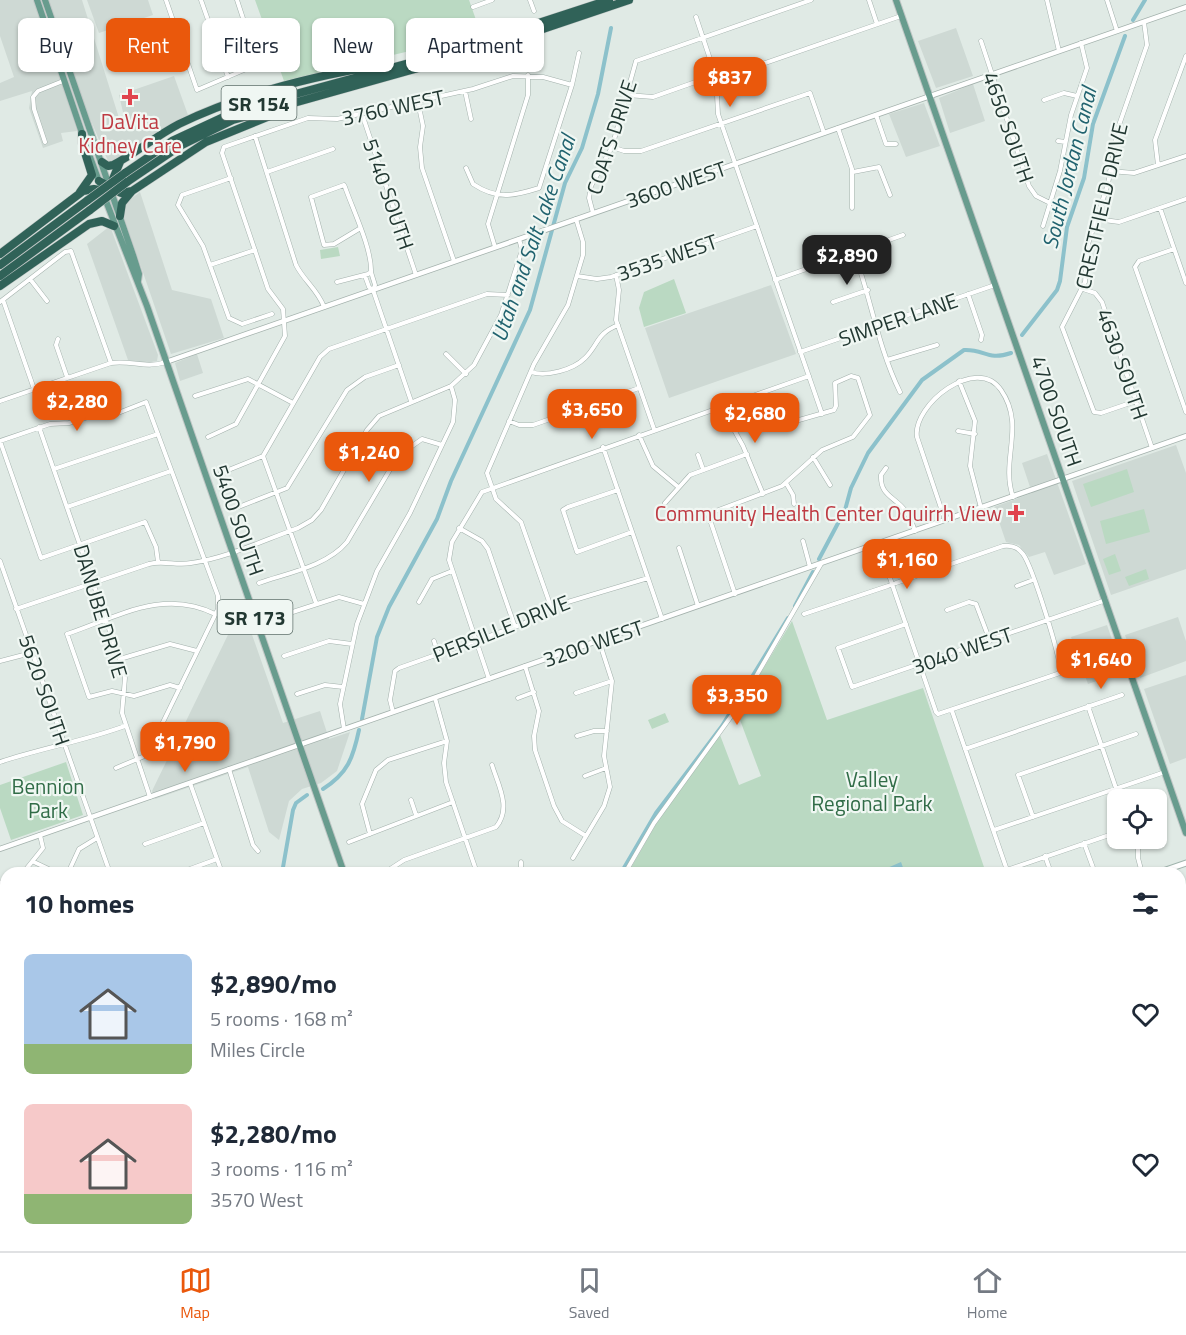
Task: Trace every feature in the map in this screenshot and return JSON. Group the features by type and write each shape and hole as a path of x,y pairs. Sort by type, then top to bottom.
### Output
{"highway":[{"name":"SR 154","path":"544,21 609,0"},
{"name":"SR 154","path":"0,276 127,182 180,146 218,127 263,110 489,48 629,0"},
{"name":"SR 154","path":"0,265 124,173 172,141 223,116 406,62"},
{"path":"102,162 110,166 171,129 226,105 325,76 406,62"},
{"path":"120,216 122,203 132,191 216,137 353,86"},
{"path":"78,195 92,177 82,143 82,134"},
{"path":"0,286 86,225 98,207 120,161"},
{"path":"106,175 106,190"},
{"path":"0,254 87,190 121,193 132,191"},
{"path":"86,225 102,221 114,226"}],"main road":[{"name":"5400 SOUTH","path":"37,0 43,18"},
{"path":"45,0 106,175"},
{"name":"4700 SOUTH","path":"896,0 1186,833"},
{"name":"5400 SOUTH","path":"60,72 82,134 120,216 139,274 138,281"},
{"path":"65,72 74,85"},
{"path":"63,81 71,89 81,116 88,122"},
{"name":"5400 SOUTH","path":"106,190 114,226 133,276 138,281 342,867"}],"street":[{"path":"166,0 197,90 258,64 237,0"},
{"path":"201,0 228,77"},
{"path":"474,7 490,0"},
{"path":"530,0 534,11"},
{"path":"704,37 811,0"},
{"path":"869,0 877,24"},
{"path":"1047,0 1059,51"},
{"path":"1107,0 1117,31"},
{"name":"3600 WEST","path":"166,362 1186,7"},
{"path":"627,95 653,97 739,72 901,16"},
{"path":"696,17 716,77 718,114 822,414"},
{"name":"CRESTFIELD DRIVE","path":"1136,401 1099,414 1092,409 1062,329 1064,320 1083,289 1088,248 1110,171 1118,128 1147,45 1144,22"},
{"name":"COATS DRIVE","path":"593,213 589,198 591,186 612,147 636,61 704,37"},
{"name":"4650 SOUTH","path":"981,41 990,75 1029,186 1036,196 1050,203"},
{"path":"1042,226 1060,171 1065,142 1087,65 1081,43"},
{"path":"466,168 473,184 496,193 512,197 539,188 572,85 579,53"},
{"path":"1158,165 1154,151 1156,137 1186,56"},
{"path":"495,247 488,224 528,95 528,75 572,85"},
{"name":"3760 WEST","path":"231,178 222,153 224,147 255,136 308,118 336,119 362,114 465,91 513,76 528,75"},
{"path":"45,142 34,110 33,98 38,91 63,81"},
{"path":"465,91 471,119"},
{"path":"612,147 636,152 810,93 824,133"},
{"path":"1044,100 1064,93 1077,96"},
{"path":"418,102 423,126 418,146 422,168 454,261"},
{"name":"5140 SOUTH","path":"362,114 416,275"},
{"path":"876,115 886,144 896,144"},
{"path":"838,128 853,172 852,208"},
{"path":"255,136 296,265 302,278 318,294 324,307"},
{"path":"1058,141 1065,142"},
{"path":"267,172 333,149"},
{"path":"1110,171 1134,173 1186,156"},
{"path":"853,172 879,167 890,195"},
{"path":"208,437 236,424 285,340 285,321 283,309 268,289 231,178 182,195 178,201 203,246 229,318 242,324 272,314"},
{"path":"359,229 334,244 324,244 311,197 344,185 371,263 375,285 373,290"},
{"path":"1096,219 1117,222 1186,199"},
{"path":"1160,208 1186,283"},
{"path":"551,607 521,522 499,502 491,486 488,470 531,372 566,309 583,249 576,219"},
{"name":"3535 WEST","path":"577,276 597,279 616,275 757,226"},
{"path":"775,280 903,235"},
{"path":"16,609 158,562 181,564 205,560 292,530 317,516 374,421 384,412 451,386 466,374 481,356 508,295 522,250 519,239"},
{"path":"1174,249 1136,263 1186,412"},
{"path":"34,389 1,301 67,250 73,254 111,363"},
{"path":"210,265 255,250"},
{"path":"854,252 868,290 876,327 900,392"},
{"path":"337,282 365,276 371,272"},
{"path":"616,275 619,290 616,315 618,325 654,429"},
{"path":"365,276 369,287 373,290 387,328 411,401"},
{"path":"30,279 47,301"},
{"name":"SIMPER LANE","path":"800,352 996,285"},
{"name":"4630 SOUTH","path":"1083,289 1095,294 1102,302 1152,448"},
{"path":"833,302 868,290"},
{"path":"221,473 263,456 324,352 487,294 508,295"},
{"path":"968,294 982,335 981,340"},
{"path":"531,372 545,375 579,362 603,332 618,325"},
{"path":"58,339 56,345 67,377"},
{"path":"887,360 937,345"},
{"path":"446,354 466,374"},
{"path":"0,401 111,363 121,362 151,367 166,362"},
{"path":"236,508 279,493 290,485 347,390 365,377 399,365"},
{"path":"735,594 708,514 786,483 827,447 853,437 870,415 859,380 854,375 835,383 836,408 778,426"},
{"path":"489,679 452,571 450,549 478,495 491,486 809,376"},
{"path":"945,520 917,437 917,426 934,399 960,381 973,378 990,381 999,387 1005,396 1014,426 1007,472 1013,497"},
{"path":"195,396 245,379 260,384 293,403"},
{"path":"960,381 974,415 975,434 970,466 981,508"},
{"path":"344,729 340,711 343,687 352,644 364,604 377,571 410,513 454,415 455,400 451,386"},
{"path":"509,421 528,426 639,388"},
{"path":"1179,392 1186,390"},
{"path":"116,768 137,761 147,754 215,614 219,601 205,560 146,402 108,417 86,417 39,427 0,441 41,558 145,522 156,547 158,562"},
{"path":"721,406 747,453 763,494"},
{"name":"DANUBE DRIVE","path":"39,427 120,659 125,678 121,707 125,726 150,797"},
{"path":"958,431 975,434"},
{"path":"54,469 158,434"},
{"path":"639,435 653,466 677,486"},
{"name":"3200 WEST","path":"0,849 1186,436"},
{"path":"259,583 330,557 342,548 402,451 422,439 442,445"},
{"path":"603,447 662,619"},
{"path":"665,503 677,486 690,475 747,453"},
{"path":"698,455 703,469"},
{"path":"263,456 279,493 316,603"},
{"path":"813,457 830,485"},
{"path":"886,468 881,475 882,489 888,497 906,510 915,531"},
{"path":"67,507 172,471"},
{"path":"786,483 793,495 794,504"},
{"path":"618,490 563,510 577,552 632,532"},
{"path":"459,528 482,541 488,549 515,627"},
{"path":"803,541 810,567"},
{"path":"804,614 892,584 1003,546 1012,546 1023,553 1055,645 1060,673 941,715 936,712 920,664 892,584 878,544"},
{"path":"679,548 698,606"},
{"name":"5620 SOUTH","path":"0,561 108,867"},
{"path":"628,867 654,823 740,704 821,564"},
{"path":"419,602 432,579 452,571"},
{"name":"PERSILLE DRIVE","path":"393,712 390,700 395,671 515,627 551,607 648,578"},
{"path":"1017,586 1033,580"},
{"path":"271,619 339,597 364,604"},
{"name":"3040 WEST","path":"906,624 838,648 852,687 1106,600"},
{"path":"947,610 969,602 976,604 990,640"},
{"path":"180,688 170,685 134,696 112,691 89,698 67,634 160,603 190,604 215,614"},
{"path":"284,656 329,641 352,644"},
{"path":"434,641 438,654"},
{"path":"573,858 609,796 610,787 604,756 612,681 599,641"},
{"path":"120,659 170,644 197,651"},
{"path":"0,661 31,653"},
{"path":"525,666 540,711 534,736 535,750 554,807 562,821 586,836"},
{"path":"576,693 612,681"},
{"path":"297,694 325,685 343,687"},
{"path":"518,699 534,693"},
{"path":"965,749 1122,694"},
{"path":"435,698 447,741 444,772 475,867"},
{"path":"1088,706 1117,789 1165,772"},
{"path":"952,711 1007,867"},
{"path":"0,762 64,743 81,741 125,726"},
{"path":"577,736 594,731 607,731"},
{"path":"1032,817 1018,775 1136,734"},
{"path":"370,834 362,804 376,770 388,760 447,741"},
{"path":"393,867 404,860 492,829 502,816 504,803 492,765"},
{"path":"585,776 606,768"},
{"path":"229,770 253,845 258,851"},
{"path":"190,783 220,867"},
{"path":"994,830 1107,792"},
{"path":"411,800 416,815"},
{"path":"349,842 453,802"},
{"path":"145,844 204,823"},
{"path":"29,867 43,848 40,835"},
{"path":"1018,867 1107,836"},
{"path":"71,867 79,849 98,838"},
{"path":"1084,843 1093,867"},
{"path":"1139,849 1141,867"},
{"path":"1045,856 1049,867"},
{"path":"195,867 217,859"},
{"path":"34,862 44,867"},
{"path":"521,862 521,867"}],"shaded area":[{"path":"0,0 34,0 40,18 18,18 18,72 58,72 77,131 61,133 63,141 43,148 29,108 32,91 0,101 0,83 14,77 0,36"},
{"path":"48,0 82,0 88,18 54,18"},
{"path":"87,0 148,0 153,15 144,18 106,18 106,31 99,33"},
{"path":"956,28 973,76 936,88 918,41"},
{"path":"94,38 119,118 125,121 119,95 174,76 188,115 150,136 114,162 108,161 73,72 94,72"},
{"path":"973,84 985,121 950,133 939,98"},
{"path":"924,103 940,146 906,157 889,114"},
{"path":"140,192 172,290 211,299 224,338 171,354 123,214 124,204"},
{"path":"110,226 158,355 157,361 146,363 128,360 87,244"},
{"path":"771,285 796,354 669,398 645,328"},
{"path":"197,354 203,373 180,381 175,363"},
{"path":"1176,445 1186,473 1186,569 1111,595 1072,481"},
{"path":"1047,454 1086,564 1054,575 1045,552 1029,557 1019,545 1006,542 994,507 1032,493 1022,463"},
{"path":"242,606 283,723 320,711 329,739 350,732 337,771 321,783 302,789 289,801 279,840 269,832 248,767 155,799 152,791"},
{"path":"1178,617 1186,641 1186,661 1140,678 1125,635"},
{"path":"1107,625 1123,672 1088,684 1071,637"},
{"path":"1186,675 1186,758 1170,764 1144,689"}],"green space":[{"path":"255,0 469,0 475,18 406,18 406,52 394,55 394,18 312,18 312,72 322,72 284,81 281,72 300,72 300,18 261,18"},
{"path":"338,247 340,256 321,259 320,250"},
{"path":"674,279 686,313 644,327 639,308 644,292"},
{"path":"1127,469 1134,492 1091,507 1083,484"},
{"path":"1144,509 1150,532 1106,544 1100,521"},
{"path":"1115,554 1121,571 1109,575 1103,559"},
{"path":"1146,569 1149,579 1129,586 1125,577"},
{"name":"Valley Regional Park","path":"792,621 827,720 923,688 984,867 631,867 656,824 720,735 739,785 761,776 737,712"},
{"path":"665,713 669,722 652,729 648,720"},
{"name":"Bennion Park","path":"66,762 83,815 11,840 0,808 0,785"}],"water":[{"path":"901,862 903,867 890,867"}],"waterway":[{"name":"South Jordan Canal","path":"1133,20 1145,0"},
{"name":"Utah and Salt Lake Canal","path":"362,719 377,637 389,607 437,519 451,481 530,310 565,183 582,148 598,94 611,28"},
{"name":"South Jordan Canal","path":"1022,335 1057,290 1067,227 1084,178 1093,124 1125,36"},
{"name":"South Jordan Canal","path":"819,559 845,510 851,488 868,453 922,380 964,350 996,356 1011,353"},
{"name":"South Jordan Canal","path":"795,606 813,572"},
{"name":"South Jordan Canal","path":"624,867 656,813 722,726 788,618"},
{"name":"Utah and Salt Lake Canal","path":"323,789 344,771 354,749 359,730"},
{"name":"Utah and Salt Lake Canal","path":"283,867 293,810 296,803 307,795"}],"place":[{"name":"DaVita Kidney Care","path":"130,97"},
{"name":"Community Health Center Oquirrh View","path":"1016,513"}]}
